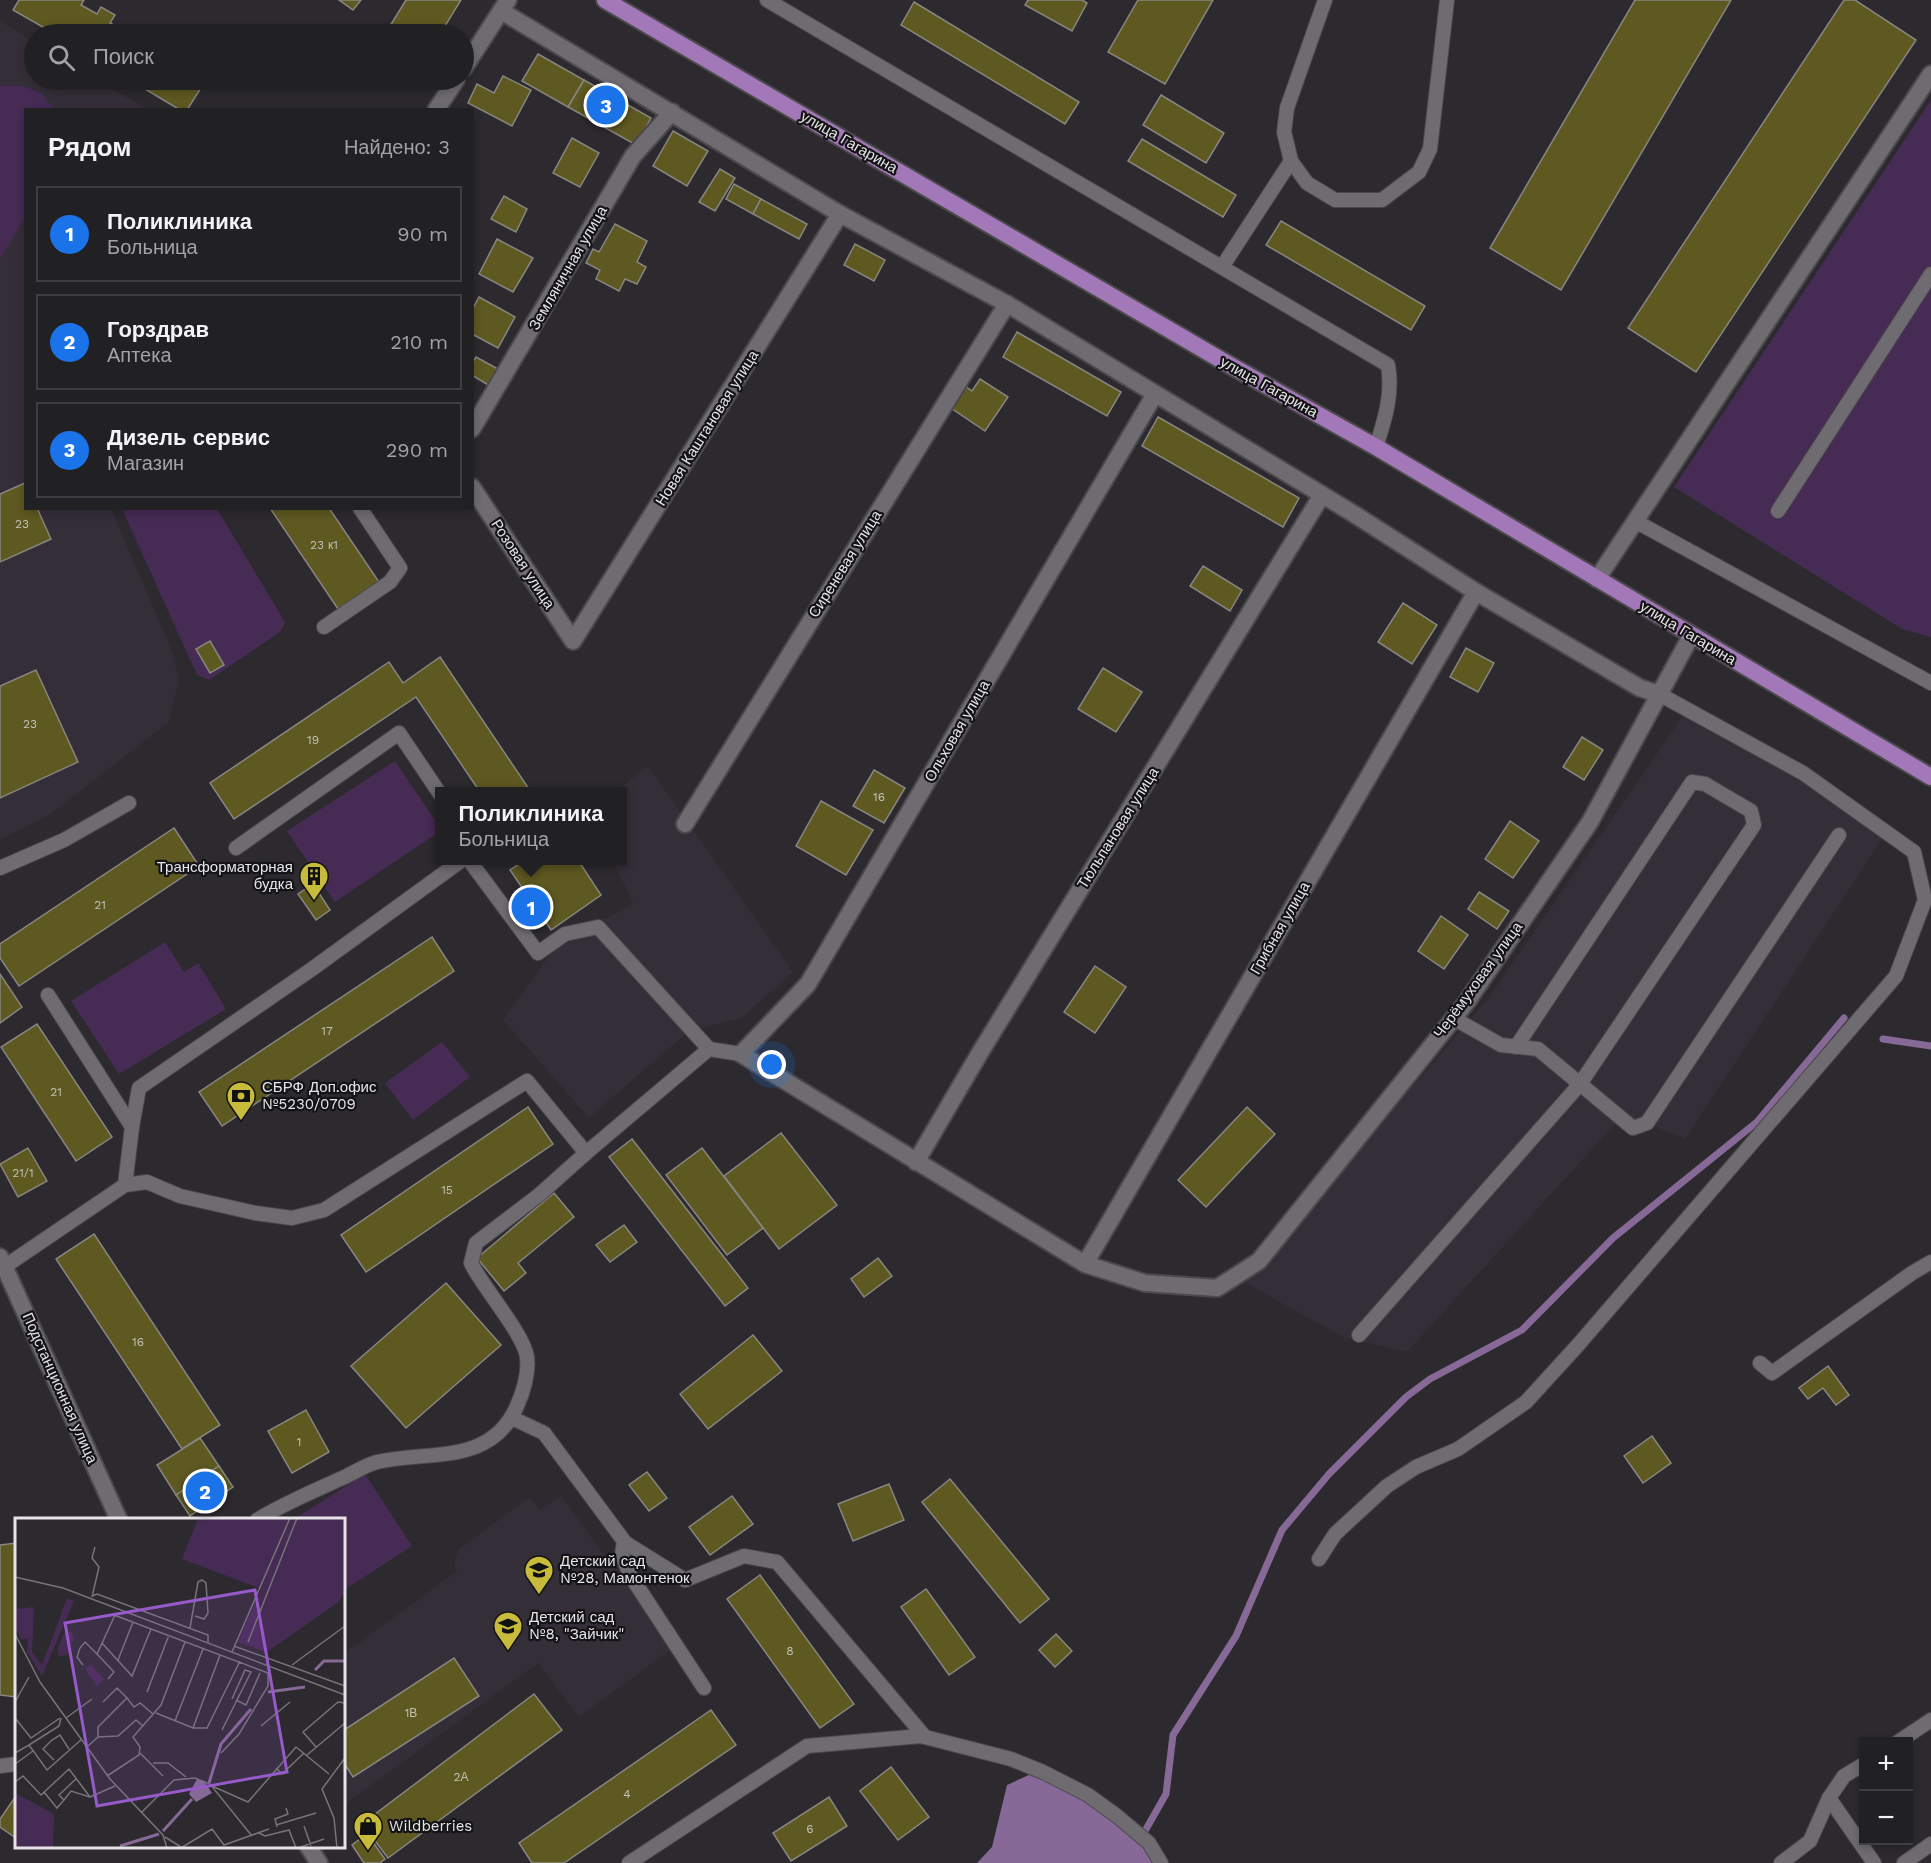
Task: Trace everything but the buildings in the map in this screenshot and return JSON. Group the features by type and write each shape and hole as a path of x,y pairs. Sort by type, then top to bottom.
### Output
{"main road":[{"name":"улица Гагарина","path":"605,0 1228,364 1376,447 1931,777"}],"street":[{"path":"474,53 505,6 672,112 840,214 1007,304 1322,495 1476,592 1640,688 1659,694"},
{"path":"1597,579 1931,74"},
{"path":"437,108 449,90"},
{"name":"Земляничная улица","path":"474,426 633,156 672,112"},
{"name":"Новая Каштановая улица","path":"573,641 840,214"},
{"name":"Сиреневая улица","path":"685,824 1007,304"},
{"name":"Ольховая улица","path":"741,1054 808,984 1155,394"},
{"name":"Розовая улица","path":"474,490 573,641"},
{"name":"Тюльпановая улица","path":"916,1162 978,1056 1322,495"},
{"name":"Грибная улица","path":"1085,1264 1476,592"},
{"name":"Черёмуховая улица","path":"1085,1264 1145,1283 1217,1288 1259,1261 1466,1003 1590,822 1691,636"},
{"path":"741,1054 1085,1264"},
{"name":"Подстанционная улица","path":"2,1262 118,1518"},
{"path":"309,1848 319,1863"}],"lane":[{"path":"767,0 1388,365 1391,383 1387,414 1376,447"},
{"path":"1325,0 1287,108 1284,132 1291,161 1307,183 1335,200 1382,200 1419,172 1430,149 1447,0"},
{"path":"1222,267 1291,161"},
{"path":"1778,511 1931,274"},
{"path":"324,627 390,582 400,568 361,510"},
{"path":"1635,521 1931,683"},
{"path":"1319,1559 1335,1534 1387,1486 1416,1467 1458,1449 1526,1402 1578,1346 1896,976 1925,900 1914,852 1803,773 1659,694"},
{"path":"236,848 399,733 435,787"},
{"path":"1359,1335 1580,1084 1754,825 1751,811 1706,784 1692,782 1516,1047"},
{"path":"0,868 64,840 129,803"},
{"path":"1453,1017 1501,1046 1538,1049 1633,1128 1647,1123 1839,835"},
{"path":"125,1185 132,1127 140,1088 312,969 456,865"},
{"path":"472,865 538,953 565,934 598,927 709,1049 741,1054"},
{"path":"48,995 132,1127"},
{"path":"261,1518 376,1462 468,1451 500,1434 512,1418 523,1392 527,1377 527,1356 521,1340 478,1279 471,1263 476,1243 539,1195 709,1049"},
{"path":"2,1262 125,1185 147,1182 180,1196 255,1213 292,1218 324,1210 527,1081 586,1153"},
{"path":"1760,1363 1772,1373 1911,1273 1931,1262"},
{"path":"512,1418 544,1433 624,1542 685,1580 744,1556 777,1562 925,1737"},
{"path":"624,1542 622,1555 630,1575 704,1688"},
{"path":"1906,1737 1931,1720"},
{"path":"629,1863 807,1746 925,1737 1011,1759 1088,1795 1149,1843 1161,1863"},
{"path":"0,1766 15,1764"},
{"path":"1781,1863 1810,1841 1829,1798 1844,1776 1859,1767"},
{"path":"1829,1798 1874,1863"},
{"path":"1904,1863 1931,1844"}],"shaded area":[{"path":"0,21 24,36 24,90 114,90 145,108 24,108 24,510 111,510 172,651 179,680 168,723 49,815 0,840"},
{"path":"0,86 23,86 24,90 41,93 53,108 24,108 24,219 0,259"},
{"path":"1931,100 1931,637 1902,629 1674,487"},
{"path":"122,510 218,510 285,622 280,632 209,680 197,675"},
{"path":"1687,710 1888,830 1685,1139 1624,1114 1407,1352 1343,1337 1244,1282 1487,1000"},
{"path":"395,761 435,820 435,835 335,902 287,831"},
{"path":"648,766 793,972 742,1018 689,1031 589,1118 503,1020 565,934 617,913 633,903 615,865 627,865 627,787 621,787"},
{"path":"165,942 184,972 198,963 226,1009 119,1074 71,1001"},
{"path":"442,1042 470,1077 413,1120 385,1083"},
{"path":"365,1474 412,1546 345,1589 345,1518 296,1518"},
{"name":"Детский сад №8, \"Зайчик\"","path":"561,1496 673,1648 579,1717 538,1663 345,1804 345,1653 457,1571 454,1566 458,1550 530,1497 540,1510"},
{"path":"1033,1773 1099,1808 1165,1863 977,1863 992,1847 1007,1785"}],"waterway":[{"path":"1141,1838 1166,1794 1173,1735 1236,1636 1282,1530 1329,1474 1406,1397 1430,1379 1522,1330 1613,1238 1757,1122 1844,1018"},
{"path":"1883,1039 1931,1046"}],"place":[{"name":"Дизель сервис","path":"606,105"},
{"name":"Трансформаторная будка","path":"314,902"},
{"name":"Поликлиника","path":"531,907"},
{"name":"СБРФ Доп.офис №5230/0709","path":"241,1122"},
{"name":"Горздрав","path":"205,1491"},
{"name":"Детский сад №28, Мамонтенок","path":"539,1596"},
{"name":"Детский сад №8, \"Зайчик\"","path":"508,1652"},
{"name":"Wildberries","path":"368,1852"}]}
